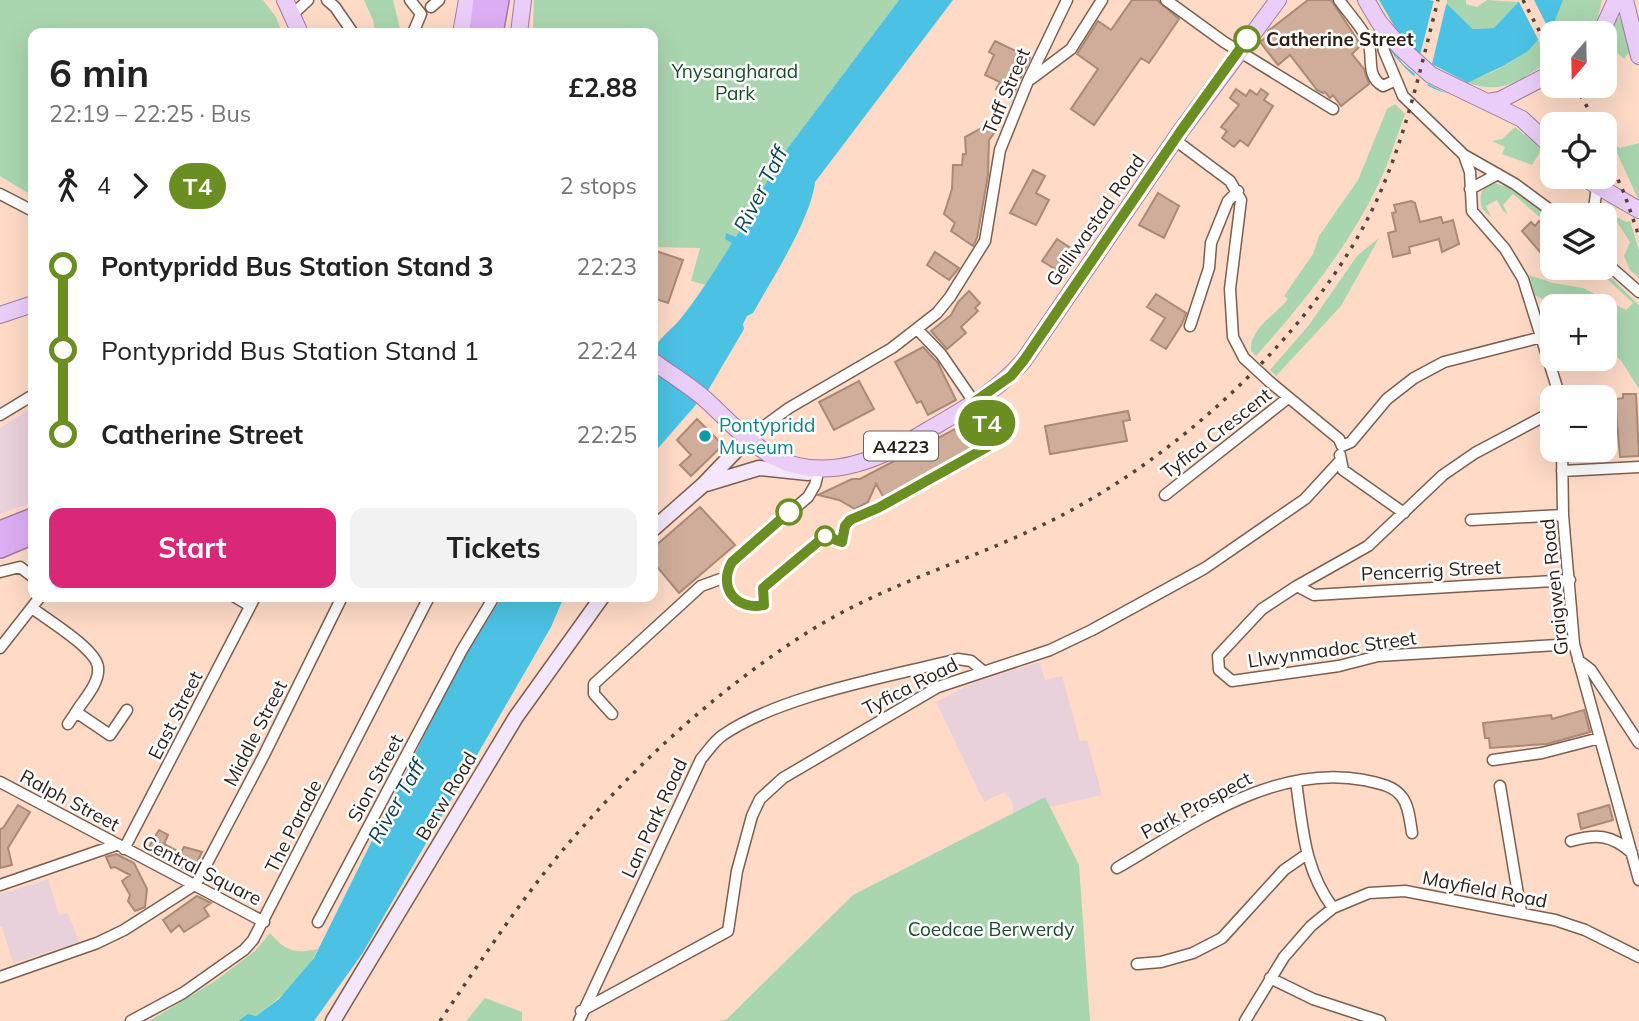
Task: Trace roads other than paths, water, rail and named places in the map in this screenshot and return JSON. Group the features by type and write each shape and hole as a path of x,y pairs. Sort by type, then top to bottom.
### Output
{"highway":[{"path":"480,28 484,0"},
{"path":"495,28 499,0"},
{"path":"0,531 28,520"},
{"path":"0,548 28,536"}],"main road":[{"path":"462,28 467,0"},
{"path":"520,28 523,0"},
{"name":"A4223","path":"1239,51 1278,0"},
{"path":"1606,21 1616,0"},
{"path":"1625,0 1639,56"},
{"path":"1365,1 1380,29 1431,75 1517,117 1540,137"},
{"path":"289,7 298,28"},
{"name":"Gelliwastad Road","path":"974,402 1011,376 1024,360 1239,51"},
{"path":"1488,102 1500,100 1540,79"},
{"path":"1601,189 1639,210"},
{"path":"0,315 28,306"},
{"name":"A4223","path":"658,365 703,398 722,418 748,438 784,461 819,469 881,456 974,402"},
{"path":"658,526 703,485 748,438"},
{"path":"703,485 759,468 801,474 819,469"},
{"name":"Berw Road","path":"332,1021 516,717 598,602"}],"street":[{"path":"289,7 308,0"},
{"path":"327,0 350,28"},
{"path":"410,0 421,13 415,28"},
{"name":"Taff Street","path":"917,329 950,297 985,241 1000,150 1028,81 1067,0"},
{"path":"1028,81 1071,49 1102,0"},
{"path":"1166,0 1239,51 1333,109"},
{"path":"1339,0 1368,40 1370,69 1374,78 1383,86 1394,81"},
{"path":"1380,29 1394,81 1403,96 1464,155 1499,174 1542,203"},
{"path":"1175,140 1230,181 1241,200 1232,261 1230,316 1233,337 1244,358 1339,439 1343,470 1404,513"},
{"path":"1464,155 1468,164 1472,211 1505,249 1523,279 1540,331"},
{"path":"1470,189 1499,174"},
{"path":"1190,326 1209,268 1211,243 1228,201 1237,191"},
{"path":"0,194 28,208"},
{"path":"1617,272 1639,292"},
{"path":"748,438 789,408 892,348 917,329 941,354 974,402"},
{"path":"1342,446 1351,442 1387,399 1414,378 1444,362 1540,338"},
{"path":"0,415 28,398"},
{"name":"Tyfica Crescent","path":"1165,495 1288,398"},
{"name":"Llwynmadoc Street","path":"1540,418 1475,453 1443,475 1368,545 1262,609 1218,656 1219,670 1233,681 1339,666 1378,656 1574,644"},
{"name":"Tyfica Road","path":"580,1016 728,931 737,871 752,816 760,799 783,778 938,687 1050,650 1205,568 1305,499 1340,461"},
{"name":"Graigwen Road","path":"1562,462 1563,515 1574,644 1639,880"},
{"path":"1562,471 1639,467"},
{"path":"612,714 594,694 594,684 701,586 726,577 732,562 807,497 815,485 819,469"},
{"path":"1471,520 1563,515"},
{"path":"0,572 20,567 28,573"},
{"name":"Pencerrig Street","path":"1297,586 1314,595 1570,580"},
{"path":"0,648 36,602"},
{"name":"East Street","path":"120,847 252,602"},
{"name":"Middle Street","path":"196,884 340,602"},
{"name":"The Parade","path":"131,1021 183,993 244,950 264,922 426,602"},
{"name":"Sion Street","path":"318,922 462,650 491,602"},
{"path":"32,608 94,655 98,669 94,684 68,724"},
{"name":"Lan Park Road","path":"580,1016 701,758 720,737 745,722 800,700 958,659 971,661 983,671"},
{"path":"1578,660 1591,670 1639,743"},
{"path":"76,712 110,735 127,710"},
{"path":"1493,760 1542,753 1600,738"},
{"name":"Park Prospect","path":"1117,868 1257,790 1325,777 1384,784 1401,795 1407,806 1412,833"},
{"name":"Ralph Street","path":"0,782 120,847"},
{"path":"1296,782 1313,878 1333,908"},
{"path":"1500,786 1521,912"},
{"path":"1571,841 1602,836 1612,838 1632,853"},
{"path":"0,885 120,847"},
{"name":"Central Square","path":"120,847 196,884 264,922"},
{"path":"1138,964 1161,962 1193,953 1222,938 1284,870 1307,854"},
{"path":"0,977 97,943 124,930 196,884"},
{"name":"Mayfield Road","path":"1245,1021 1291,948 1333,908 1369,893 1387,891 1521,912 1585,930 1639,957"},
{"path":"1270,978 1313,999 1380,1021"}],"water":[{"path":"899,0 953,0 815,182 812,197 790,249 753,313 747,316 744,329 707,392 658,448 658,343 689,308 708,281 732,243 725,239 726,233 736,237 778,161"},
{"path":"1360,0 1429,0 1447,4 1473,29 1494,28 1520,0 1563,0 1555,21 1540,21 1540,39 1528,51 1446,93 1418,79 1406,68 1376,28"},
{"name":"River Taff","path":"499,602 562,602 551,627 362,954 314,1021 238,1021 248,1014 256,1016 279,999 314,958 457,669"}],"railway":[{"path":"440,1021 529,892 589,820 645,761 738,681 836,615 1036,528 1115,484 1208,414 1252,373 1292,329 1328,283 1359,235 1383,186 1400,140 1438,0"},
{"path":"1523,0 1540,32"},
{"path":"1582,98 1590,112"},
{"path":"1617,178 1639,236"}],"place":[{"name":"Catherine Street","path":"1247,39"},
{"name":"Pontypridd Museum","path":"705,436"}],"park label":[{"name":"Ynysangharad Park","path":"735,82"},
{"name":"Coedcae Berwerdy","path":"991,929"}]}
